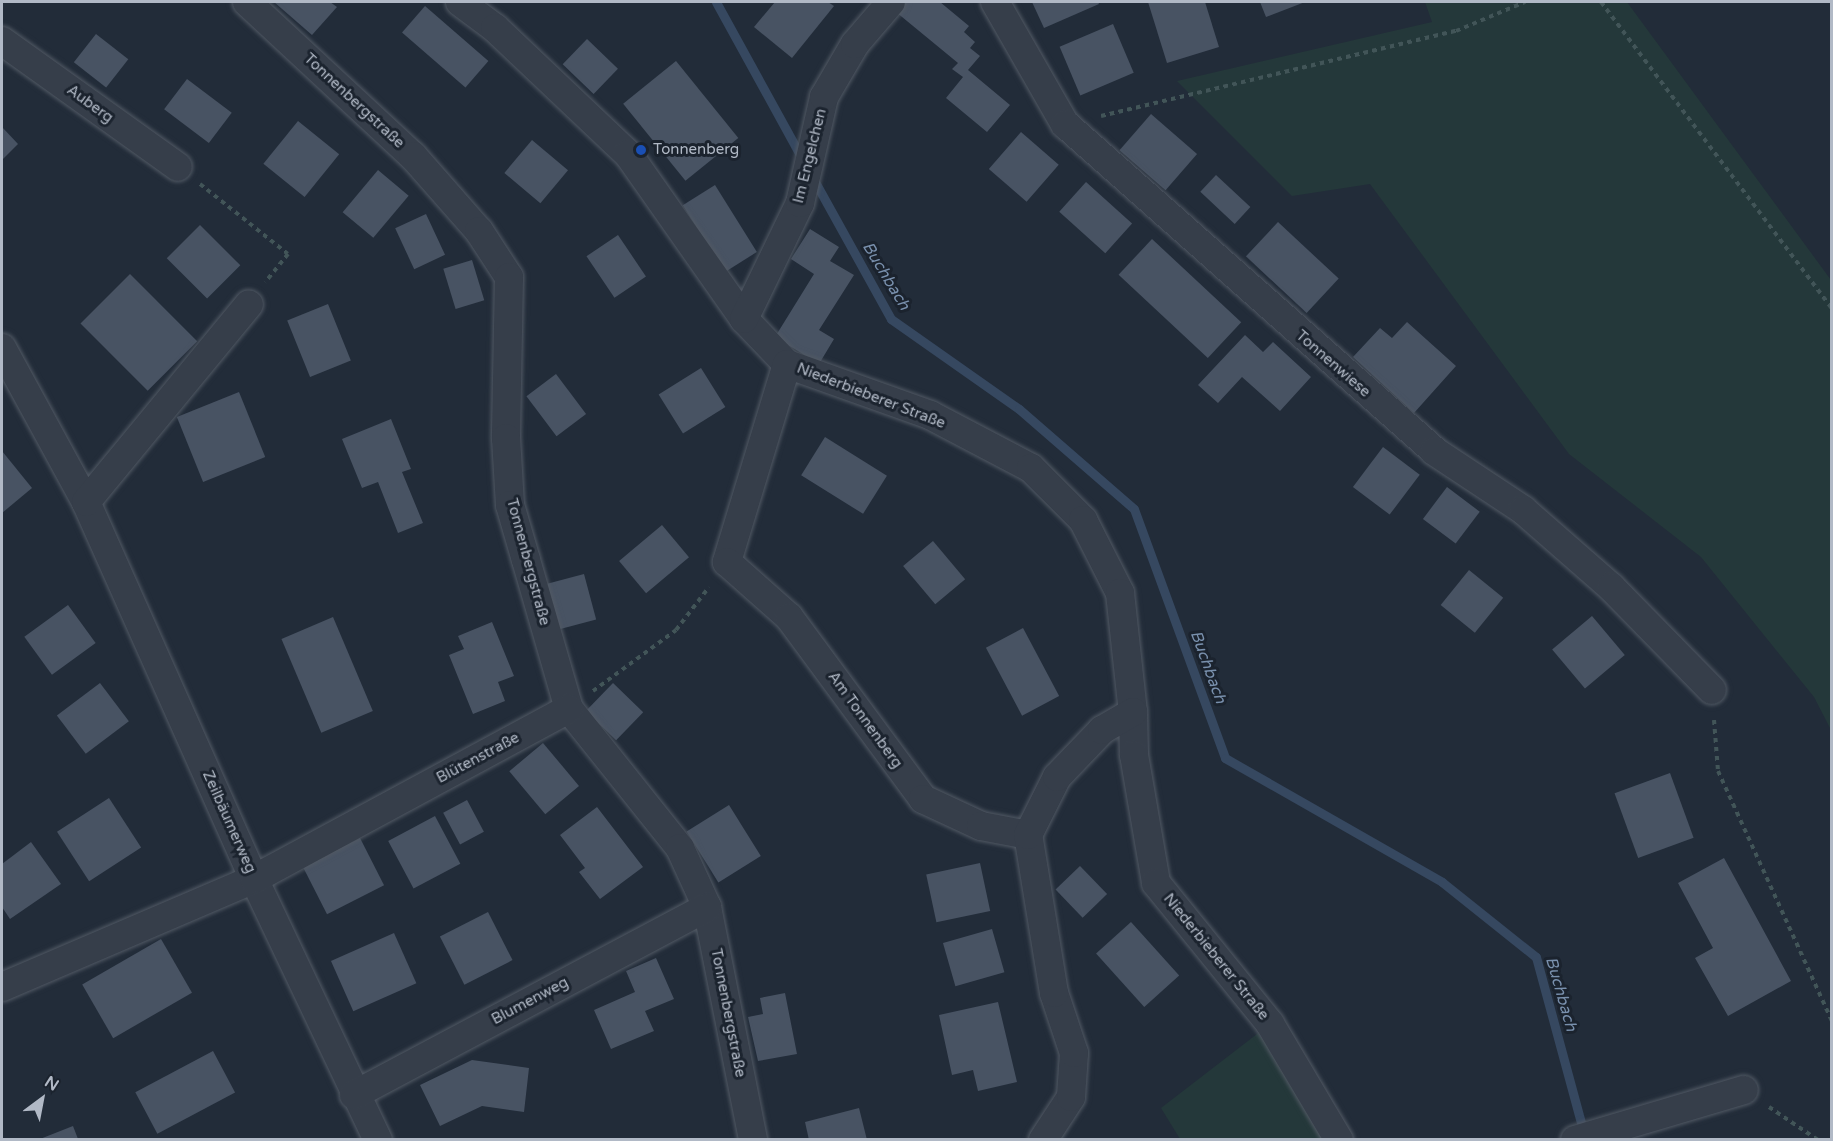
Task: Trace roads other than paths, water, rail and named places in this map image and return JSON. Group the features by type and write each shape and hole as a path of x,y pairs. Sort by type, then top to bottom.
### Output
{"street":[{"name":"Tonnenbergstraße","path":"247,2 413,156 479,231 508,277 506,438 510,505 569,709 680,848 707,907 753,1140"},
{"name":"Niederbieberer Straße","path":"460,2 495,28 628,154 744,319 787,364 930,415 1031,468 1076,512 1120,593 1133,712 1134,755 1156,884 1270,1024 1339,1140"},
{"name":"Im Engelchen","path":"744,319 800,203 824,97 855,44 891,2"},
{"name":"Tonnenwiese","path":"995,2 1065,124 1434,452 1523,510 1611,587 1712,690"},
{"name":"Auberg","path":"2,41 178,167"},
{"path":"86,502 249,303"},
{"name":"Zeilbäumerweg","path":"2,348 86,502 254,879 354,1095 378,1140"},
{"name":"Am Tonnenberg","path":"787,364 727,562 789,617 923,799 981,826 1028,835"},
{"name":"Blütenstraße","path":"2,987 254,879 569,709"},
{"path":"1043,1140 1071,1097 1074,1053 1054,993 1028,835 1057,777 1102,730 1133,712"},
{"name":"Blumenweg","path":"354,1095 707,907"},
{"path":"1575,1140 1744,1090"}],"waterway":[{"name":"Buchbach","path":"716,2 803,160"},
{"name":"Buchbach","path":"814,180 891,319 1019,409 1134,509 1225,758 1442,882 1536,957 1583,1130"}],"place":[{"name":"Tonnenberg","path":"641,150"}]}
